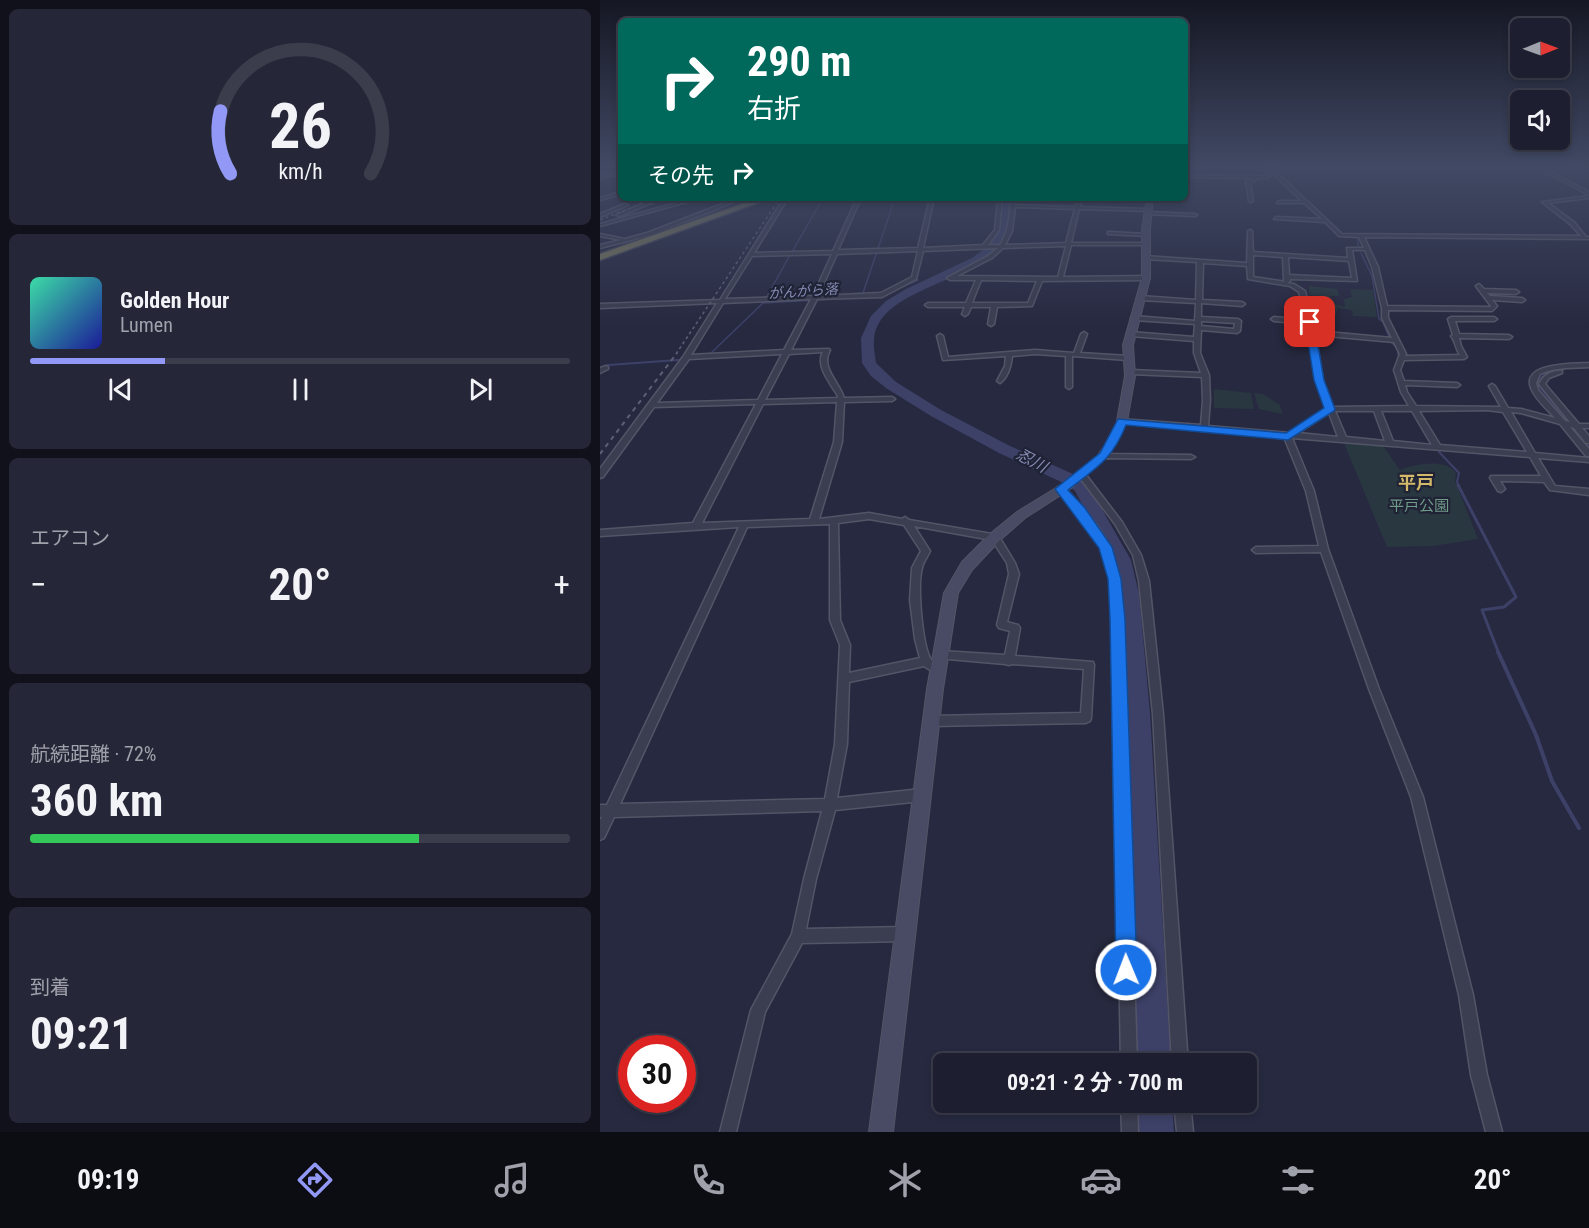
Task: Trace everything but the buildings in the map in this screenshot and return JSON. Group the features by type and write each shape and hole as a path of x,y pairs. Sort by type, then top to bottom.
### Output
{"highway":[{"path":"600,257 708,219"}],"street":[{"path":"600,224 620,219"},
{"path":"600,247 649,234 689,219"},
{"path":"600,475 685,359 773,219"},
{"path":"696,526 814,299 850,219"},
{"path":"600,306 882,295 914,278 927,219"},
{"path":"987,246 997,230 998,219"},
{"path":"1012,219 1011,229 1001,246 990,257 950,278 1146,278"},
{"path":"1060,278 1075,219"},
{"path":"881,1132 932,721 935,662 951,592 968,566 995,537 1021,515 1073,482 1104,456 1113,442 1127,402 1130,334 1146,278 1147,219"},
{"path":"1289,219 1324,221"},
{"path":"1322,219 1341,235 1587,238"},
{"path":"1566,219 1587,238"},
{"path":"1578,228 1589,228"},
{"path":"1250,231 1250,278 1355,280 1349,249 1366,249"},
{"path":"1110,233 1146,234"},
{"path":"600,235 625,240"},
{"path":"1360,236 1375,267 1385,308 1384,318 1403,354 1397,370 1401,383 1411,408 1438,448"},
{"path":"750,255 987,246 1146,244"},
{"path":"1250,253 1318,255 1352,260"},
{"path":"1285,255 1287,280 1302,291 1313,333 1319,380 1343,440"},
{"path":"1318,255 1323,279"},
{"path":"1146,257 1250,265"},
{"path":"1200,261 1201,302 1197,353 1206,375 1204,429"},
{"path":"965,314 979,279"},
{"path":"928,305 1030,305 1040,279"},
{"path":"1385,308 1492,309 1494,306 1482,288 1516,292"},
{"path":"1140,298 1242,304"},
{"path":"1489,298 1522,300"},
{"path":"991,324 994,305"},
{"path":"1134,318 1199,323 1238,321 1237,331 1199,323"},
{"path":"1274,319 1310,322"},
{"path":"1402,358 1464,357 1456,347 1455,327 1451,319 1494,319"},
{"path":"1313,333 1395,340"},
{"path":"1069,387 1070,376 1067,369 1084,334"},
{"path":"1130,334 1198,339"},
{"path":"940,336 945,359 1009,353 1128,358"},
{"path":"1454,336 1509,337"},
{"path":"685,359 703,356 827,350 823,357 823,364 842,396 838,442 814,521"},
{"path":"1000,381 1008,366 1009,353"},
{"path":"1589,365 1548,369 1537,373 1533,383 1535,390 1589,454"},
{"path":"1589,370 1552,373 1542,384 1589,441"},
{"path":"1130,372 1206,375"},
{"path":"1401,383 1457,385"},
{"path":"1492,386 1552,488 1589,492"},
{"path":"652,405 892,399"},
{"path":"1377,408 1390,444"},
{"path":"1288,436 1330,409 1505,410 1576,426 1589,426"},
{"path":"1122,421 1589,460"},
{"path":"1288,436 1310,491 1324,549 1374,689 1417,796 1466,994 1479,1076 1494,1132"},
{"path":"1104,456 1191,457"},
{"path":"1500,489 1494,478 1546,479"},
{"path":"1073,482 1080,511 1106,547 1114,579 1118,619 1129,1053"},
{"path":"1073,482 1118,522 1137,555 1144,581 1158,714 1179,1053"},
{"path":"600,533 869,516 905,520 995,537 1011,562 1014,574 1002,625 1015,628 1009,661"},
{"path":"728,1132 758,1010 798,936 810,879 831,805 841,744 845,645 835,620 834,520"},
{"path":"905,520 926,551 917,568 915,600 920,639 935,662"},
{"path":"600,834 606,811 744,525"},
{"path":"1256,550 1324,549"},
{"path":"843,679 935,662 1009,661 1089,665 1086,718 932,721"},
{"path":"606,811 831,805 922,795"},
{"path":"798,936 906,934"},
{"path":"1130,1113 1130,1132"},
{"path":"1183,1113 1185,1132"}],"green space":[{"path":"1309,286 1337,289 1339,296 1329,296 1336,304 1345,307 1344,299 1352,297 1350,289 1373,290 1377,317 1353,316 1352,310 1338,308 1336,314 1316,315 1311,311 1331,310 1330,307 1310,305 1303,297 1322,296 1309,295"},
{"path":"1214,389 1251,393 1254,409 1214,408"},
{"path":"1254,393 1263,394 1280,405 1282,414 1259,409"},
{"name":"平戸公園","path":"1344,443 1383,446 1400,470 1430,464 1451,468 1456,473 1455,481 1478,539 1433,546 1387,547"}],"waterway":[{"path":"792,252 811,219"},
{"path":"863,293 888,219"},
{"name":"忍川","path":"1005,219 996,243 976,261 910,292 890,304 875,319 867,338 869,363 876,373 891,385 936,413 1025,459 1061,473 1076,482 1083,490 1121,560 1129,594 1138,713 1154,1053"},
{"path":"1358,238 1358,247"},
{"path":"1361,253 1372,276 1379,319 1383,322 1389,337"},
{"path":"766,298 790,255"},
{"name":"がんがら落","path":"879,297 918,280"},
{"name":"がんがら落","path":"710,354 763,303 866,297"},
{"path":"1390,341 1397,348 1398,354"},
{"name":"がんがら落","path":"600,369 608,365 706,358 712,353"},
{"path":"1398,353 1399,357"},
{"path":"1589,367 1552,370 1546,373 1537,384 1589,447"},
{"path":"1439,452 1459,473 1457,482 1459,486"},
{"path":"1458,485 1516,597 1504,607 1482,610 1499,654"},
{"path":"1498,652 1536,735 1552,781 1579,828"},
{"name":"忍川","path":"1155,1113 1156,1132"}],"railway":[{"path":"676,354 766,219"},
{"path":"600,454 677,353"}],"district":[{"name":"平戸","path":"1416,483"}],"route":[{"path":"1126,970 1118,619 1114,579 1106,547 1061,489 1104,456 1122,421 1288,436 1330,409 1319,380 1310,322"}]}
